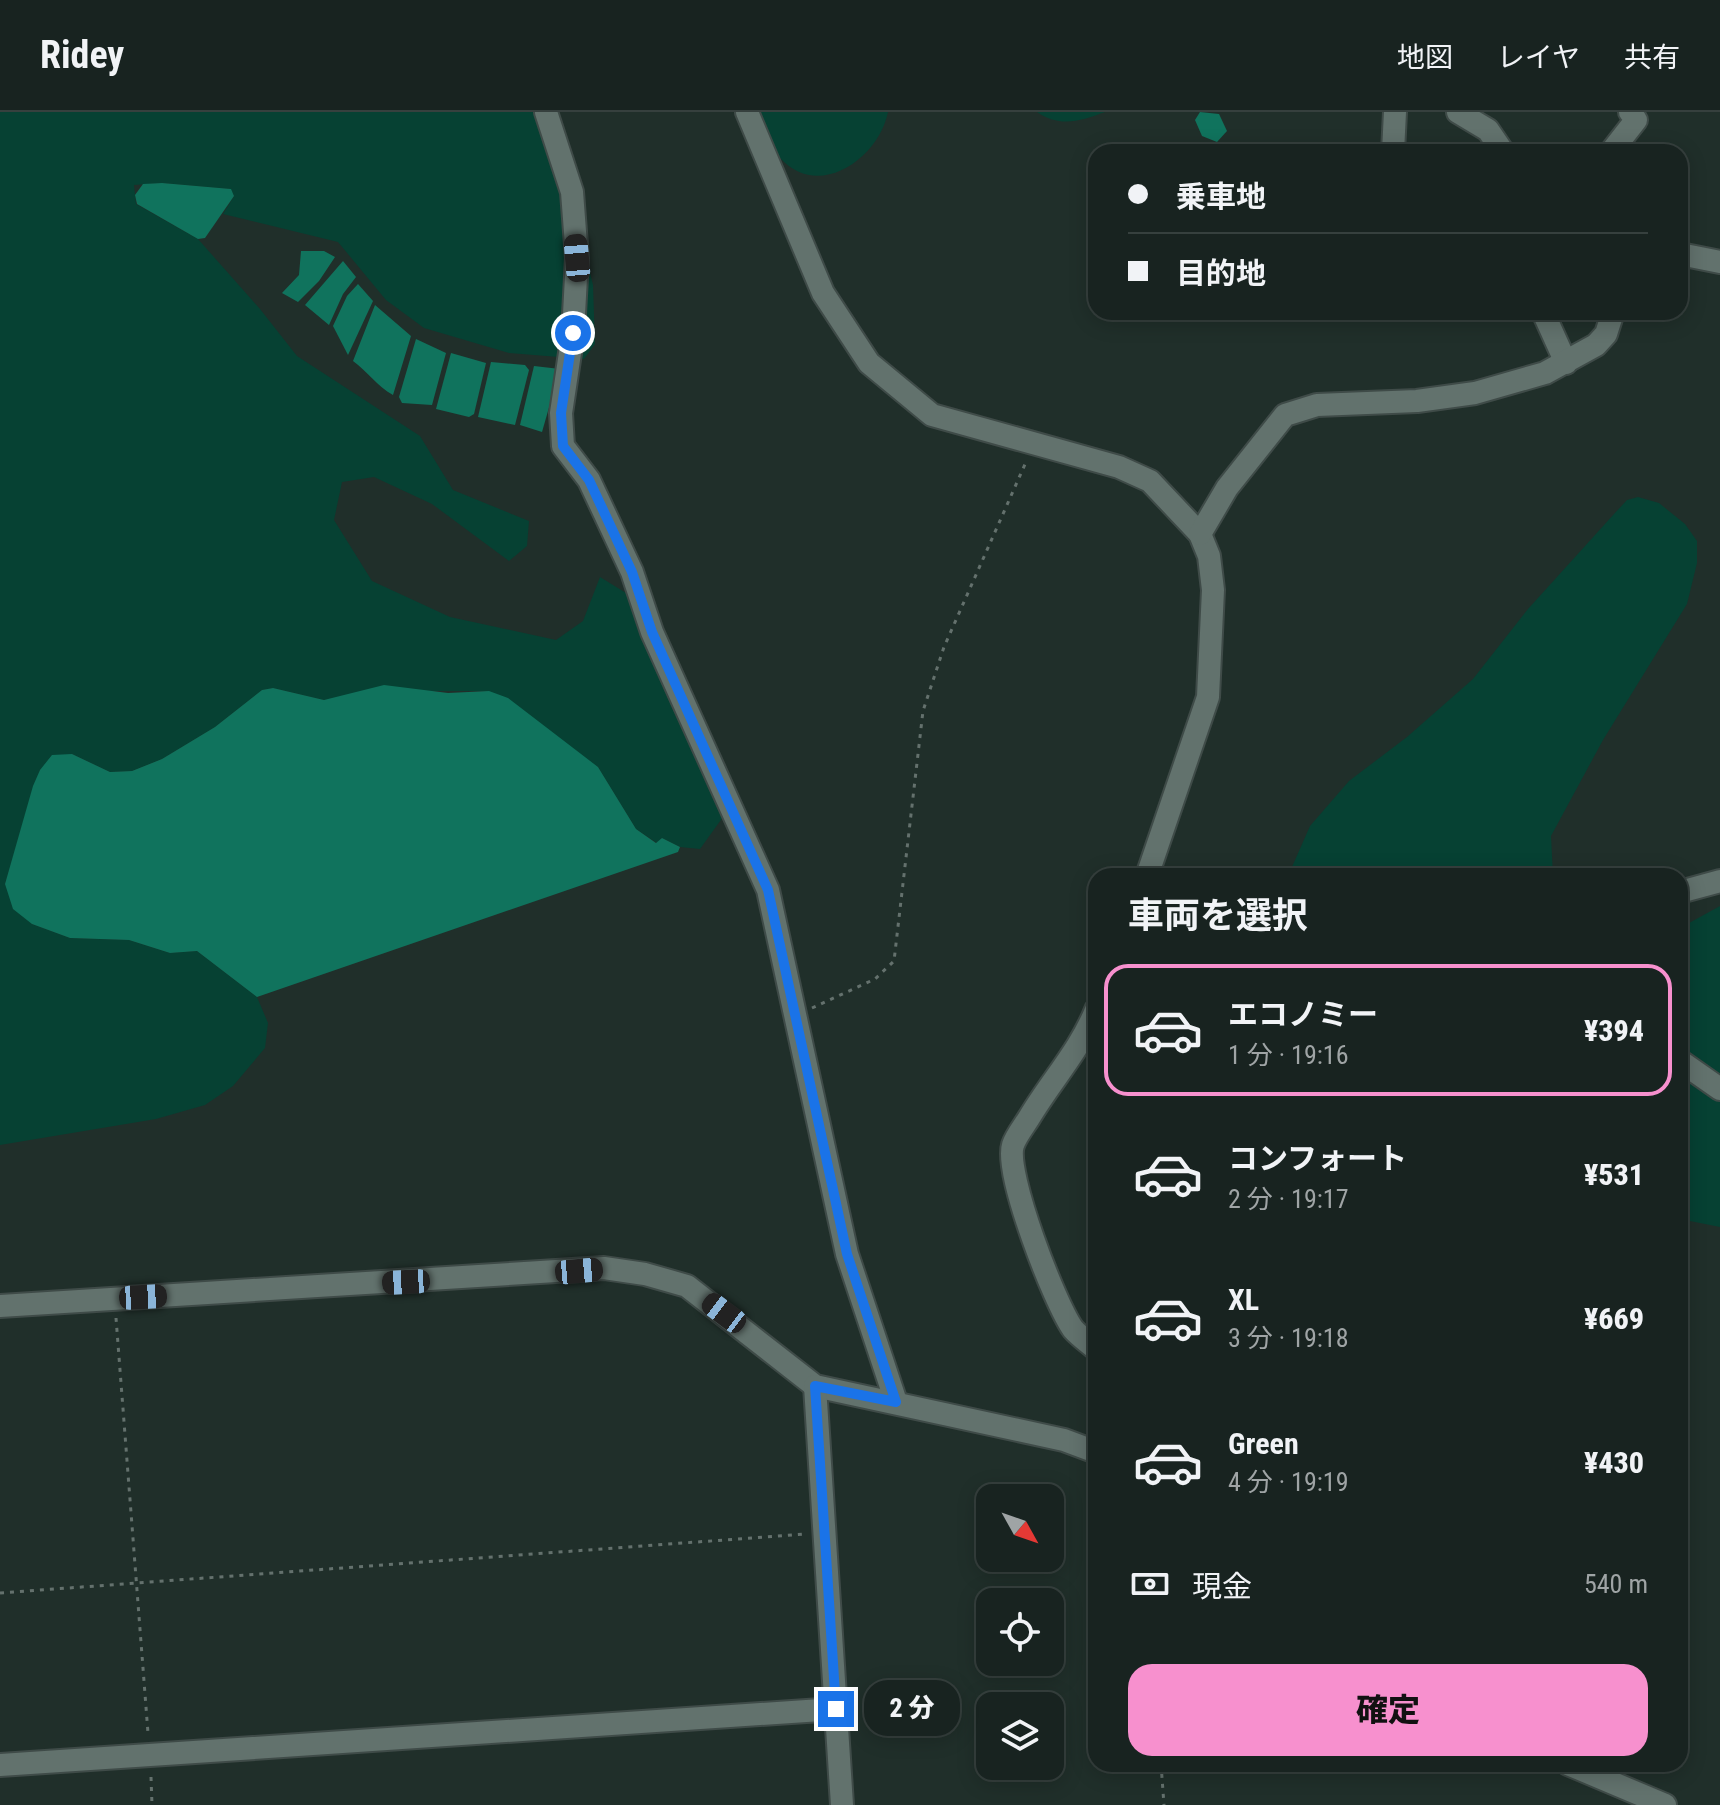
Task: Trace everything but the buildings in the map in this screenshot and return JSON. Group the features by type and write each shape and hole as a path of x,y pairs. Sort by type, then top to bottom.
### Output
{"street":[{"path":"546,112 572,192 577,258 573,333 561,413 563,446 589,480 632,572 652,632 768,890 847,1254 896,1402"},
{"path":"747,112 823,293 869,363 932,415 1119,467 1150,481 1200,534 1209,556 1213,590 1208,697 1150,868"},
{"path":"1393,144 1395,112"},
{"path":"1458,112 1488,130 1498,144"},
{"path":"1617,144 1636,120 1630,112"},
{"path":"1688,256 1720,262"},
{"path":"1547,320 1566,363"},
{"path":"1200,534 1227,488 1285,415 1299,408 1475,393 1583,355 1606,334 1610,320"},
{"path":"1688,890 1720,881"},
{"path":"1088,1030 1046,1089 1013,1145 1012,1168 1018,1194 1060,1302 1074,1329 1088,1342"},
{"path":"1688,1067 1720,1089"},
{"path":"0,1306 604,1268 645,1274 687,1286 815,1386 1064,1440 1088,1449"},
{"path":"815,1386 842,1805"},
{"path":"0,1765 836,1709"},
{"path":"1587,1772 1665,1805"}],"path":[{"path":"795,1015 875,979 894,961 923,711 944,647 1034,444"},
{"path":"114,1298 152,1805"},
{"path":"0,1593 825,1532"},
{"path":"1162,1772 1164,1805"}],"shaded area":[{"path":"0,112 555,112 585,198 581,235 593,285 595,344 584,359 509,353 424,328 386,300 338,242 223,214 234,196 230,189 162,183 134,185 136,204 198,239 297,356 420,436 453,490 529,521 527,546 509,561 432,504 374,477 342,482 334,520 372,581 450,617 556,640 583,621 600,577 626,593 723,817 700,849 680,847 662,838 657,843 636,829 598,767 488,691 420,691 324,700 273,688 262,690 215,727 162,759 132,771 110,772 72,754 40,770 5,884 32,924 70,938 129,940 170,953 197,951 257,997 268,1023 265,1048 233,1086 205,1105 156,1119 0,1145"},
{"path":"759,112 888,112 873,145 860,158 829,174 812,175 795,170 780,158 770,142"},
{"path":"1037,112 1105,112 1079,120 1062,121"},
{"path":"1200,112 1219,114 1227,131 1217,142 1202,136 1195,120"},
{"path":"143,184 231,189 234,196 205,238 198,239 137,204 135,195"},
{"path":"301,251 324,251 335,257 319,281 298,302 282,293 299,275"},
{"path":"343,261 356,277 343,294 329,325 305,305"},
{"path":"358,284 373,301 348,355 333,326 347,296"},
{"path":"375,305 411,336 393,395 353,361"},
{"path":"416,339 446,353 432,405 402,403 399,397"},
{"path":"451,353 486,363 474,414 469,417 436,409"},
{"path":"491,362 525,365 529,370 515,425 478,417"},
{"path":"534,366 560,369 542,432 520,425"},
{"path":"1638,497 1659,503 1685,524 1697,541 1697,563 1687,604 1603,740 1551,836 1553,868 1292,868 1310,826 1349,781 1407,737 1473,679 1528,609 1627,500"},
{"path":"384,685 448,693 489,691 508,698 598,767 636,829 656,843 662,838 680,847 678,852 257,997 197,951 170,953 129,940 70,938 32,924 13,909 5,884 33,786 52,755 72,754 110,772 132,771 162,759 215,727 262,690 273,688 324,700"},
{"path":"1720,906 1720,1227 1688,1221 1688,924"}],"route":[{"path":"573,333 561,413 563,446 589,480 632,572 652,632 768,890 847,1254 896,1402 815,1386 836,1709"}]}
